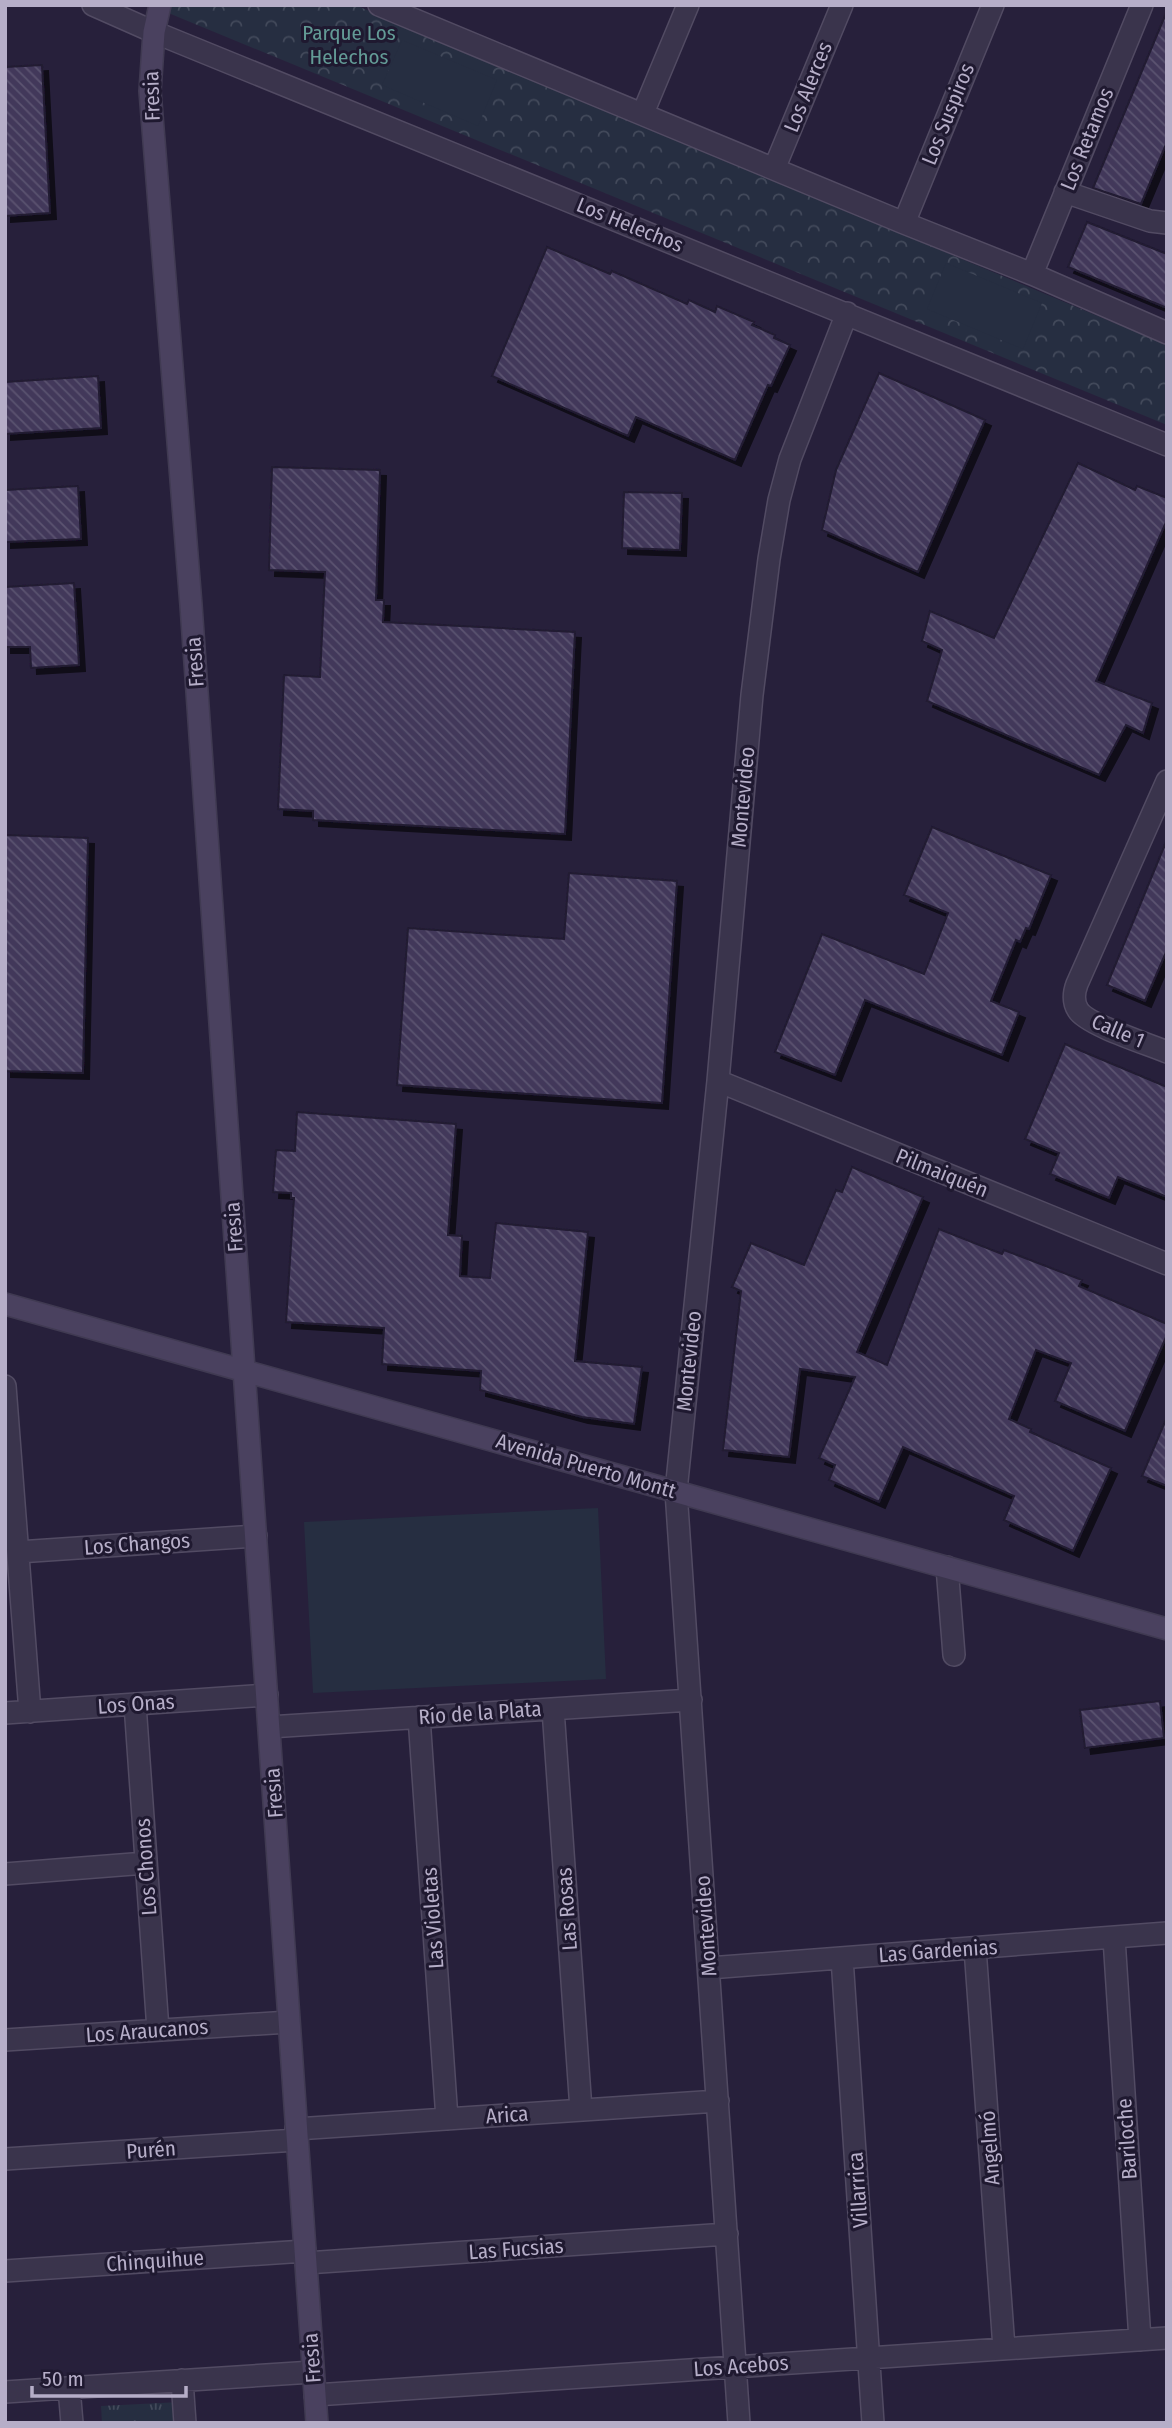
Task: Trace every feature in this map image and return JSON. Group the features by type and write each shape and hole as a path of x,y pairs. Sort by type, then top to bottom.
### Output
{"street":[{"name":"Los Helechos","path":"93,5 1167,445"},
{"name":"Fresia","path":"160,5 154,32 150,91 189,578 317,2423"},
{"path":"379,5 1032,274 1167,333"},
{"path":"643,113 688,5"},
{"name":"Los Alerces","path":"774,169 842,5"},
{"name":"Los Suspiros","path":"904,223 993,5"},
{"name":"Los Retamos","path":"1032,274 1142,5"},
{"path":"1065,192 1150,222 1167,223"},
{"name":"Montevideo","path":"739,2423 676,1491 718,1081 752,695 769,559 779,500 790,459 847,313"},
{"name":"Calle 1","path":"1167,781 1075,990 1078,1011 1089,1020 1167,1052"},
{"name":"Pilmaiquén","path":"718,1081 1167,1264"},
{"name":"Avenida Puerto Montt","path":"5,1304 1167,1629"},
{"path":"5,1386 30,1712"},
{"name":"Los Changos","path":"18,1552 256,1536"},
{"path":"947,1567 954,1655"},
{"name":"Los Onas","path":"5,1713 267,1695"},
{"name":"Río de la Plata","path":"269,1727 691,1700"},
{"name":"Los Chonos","path":"135,1704 158,2030"},
{"name":"Las Rosas","path":"553,1709 581,2110"},
{"name":"Las Violetas","path":"419,1717 447,2119"},
{"path":"5,1874 146,1863"},
{"name":"Las Gardenias","path":"709,1968 1167,1933"},
{"name":"Bariloche","path":"1114,1938 1140,2340"},
{"name":"Angelmó","path":"975,1948 1004,2348"},
{"name":"Villarrica","path":"842,1958 873,2423"},
{"name":"Los Araucanos","path":"5,2040 289,2022"},
{"name":"Arica","path":"297,2135 447,2119 718,2101"},
{"name":"Purén","path":"5,2159 297,2135"},
{"name":"Las Fucsias","path":"305,2257 727,2234"},
{"name":"Chinquihue","path":"5,2271 305,2257"},
{"name":"Los Acebos","path":"315,2395 1167,2338"},
{"path":"5,2392 313,2372"},
{"path":"182,2380 185,2423"},
{"path":"69,2388 72,2423"}],"green space":[{"name":"Parque Los Helechos","path":"149,5 355,5 1167,345 1167,425"},
{"path":"402,40 497,80 478,126 382,85"},
{"path":"946,263 1042,303 1023,349 927,309"},
{"path":"598,1508 606,1679 313,1693 304,1522"},
{"path":"180,2402 182,2423 102,2423 101,2406"}],"building":[{"path":"1167,11 1167,142 1141,204 1093,188"},
{"path":"42,65 50,213 5,216 5,67"},
{"path":"1087,222 1167,254 1167,308 1068,267"},
{"path":"547,247 610,274 612,271 687,304 689,300 715,312 717,306 754,322 752,325 790,345 771,386 768,385 735,460 636,417 628,436 492,376"},
{"path":"879,373 985,420 918,572 822,530 836,470"},
{"path":"98,376 101,428 5,434 5,382"},
{"path":"1078,463 1135,490 1137,486 1167,498 1167,520 1096,681 1152,703 1143,733 1126,725 1099,775 927,701 942,650 922,641 930,611 994,638"},
{"path":"272,467 380,470 376,600 384,600 383,622 575,632 565,834 313,820 313,811 278,809 284,675 320,677 325,572 269,570"},
{"path":"78,486 81,539 5,542 5,490"},
{"path":"624,492 682,493 680,550 622,548"},
{"path":"74,583 79,665 31,668 30,647 5,647 5,587"},
{"path":"932,827 1051,875 1029,929 1026,928 1020,942 1016,940 991,1001 1019,1012 1002,1055 865,1000 835,1075 775,1052 822,934 924,974 948,913 904,895"},
{"path":"5,835 88,838 83,1073 5,1071"},
{"path":"1166,842 1167,950 1145,1001 1107,985"},
{"path":"569,873 677,881 662,1103 397,1085 408,928 564,939"},
{"path":"1065,1044 1167,1087 1167,1197 1118,1177 1109,1198 1050,1174 1059,1153 1025,1139"},
{"path":"297,1112 456,1124 448,1235 462,1236 460,1276 490,1278 496,1223 588,1232 575,1361 642,1367 634,1424 582,1417 480,1390 481,1371 382,1364 384,1328 286,1322 294,1198 291,1198 291,1193 273,1192 276,1150 295,1151"},
{"path":"852,1167 923,1197 857,1352 887,1365 939,1229 1002,1254 1004,1250 1082,1280 1079,1286 1167,1324 1167,1335 1125,1431 1055,1401 1071,1363 1036,1350 1009,1419 1031,1429 1030,1432 1111,1468 1073,1551 1004,1520 1014,1496 903,1447 879,1502 829,1480 835,1465 819,1458 855,1377 800,1369 789,1457 723,1450 741,1291 732,1287 751,1243 804,1265 836,1190 842,1192"},
{"path":"1167,1417 1167,1486 1142,1476"},
{"path":"1160,1701 1164,1738 1085,1748 1080,1710"}]}
